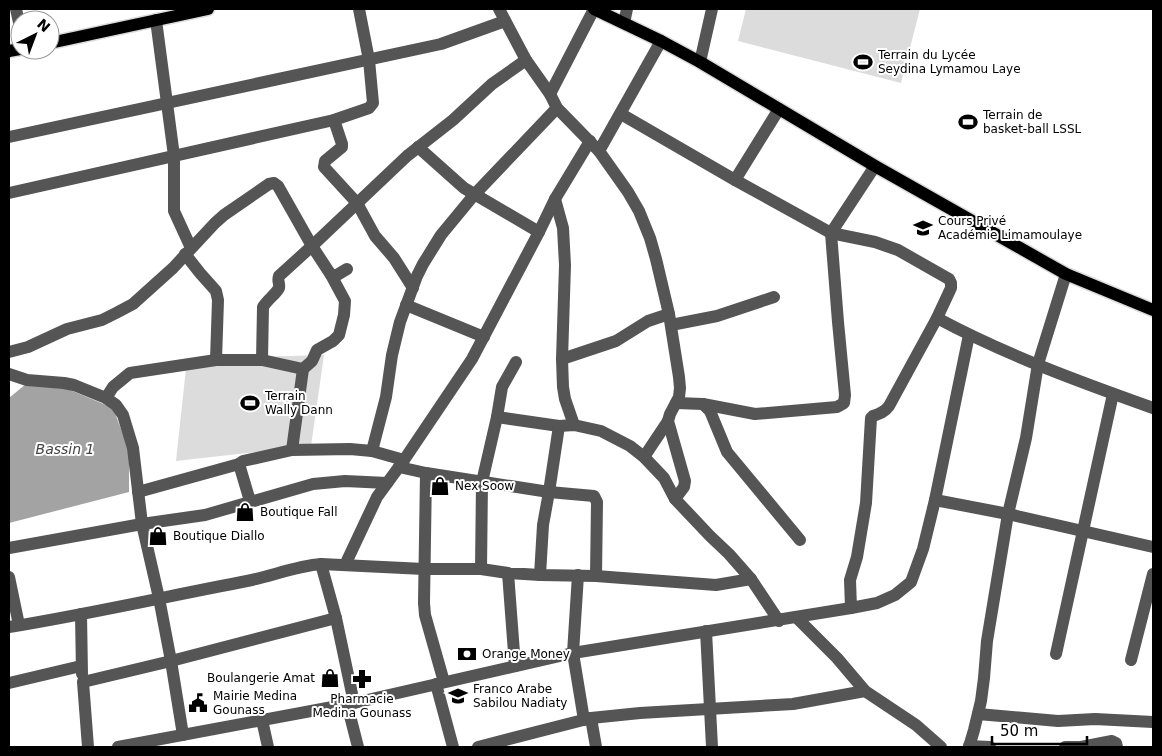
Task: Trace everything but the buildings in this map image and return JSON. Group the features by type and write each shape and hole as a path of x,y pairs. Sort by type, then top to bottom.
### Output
{"main road":[{"path":"60,41 208,9"},
{"path":"594,9 662,41 700,62 875,166 1066,274 1153,310"}],"street":[{"path":"9,193 334,120 369,108 373,103 369,60 359,9"},
{"path":"499,9 526,60 550,94 557,108 590,140 628,192 650,238 670,320 680,388 679,397 668,421 644,457"},
{"path":"550,94 594,9"},
{"path":"624,23 627,9"},
{"path":"700,62 712,9"},
{"path":"156,20 174,156 174,211 188,251 200,272 216,291 218,300 216,360"},
{"path":"9,136 441,44 457,40 505,21"},
{"path":"599,151 662,41"},
{"path":"262,360 263,307 279,289 279,276 418,147 453,120 492,84 526,60"},
{"path":"372,451 386,397 395,340 420,270 449,225 474,195 557,108"},
{"path":"735,180 779,109"},
{"path":"621,114 831,233 868,240 898,250 949,279 951,283 951,288 937,318 889,406 880,414 871,418 868,475 862,528 857,557 850,580 851,608"},
{"path":"334,120 342,147 325,161 324,167 357,203 375,236 394,258 412,288"},
{"path":"345,565 377,497 472,359 555,199 590,140"},
{"path":"418,147 464,188 539,232"},
{"path":"676,404 703,404 754,414 837,407 844,403 845,395 831,233 875,166"},
{"path":"9,352 28,347 67,329 102,320 133,304 173,268 224,215 269,184 274,183 278,186 345,301 339,335 333,341 317,350 312,361 303,369 292,450"},
{"path":"555,199 563,228 565,265 563,388 565,400 574,425"},
{"path":"331,275 337,275 347,269"},
{"path":"990,747 969,747 978,714 984,678 987,640 1008,514 1026,438 1038,364 1066,274"},
{"path":"562,359 616,341 648,321 717,316 774,297"},
{"path":"406,305 484,337"},
{"path":"937,318 970,335 1038,364 1153,408"},
{"path":"118,747 170,742 183,736 350,703 573,653 779,621 877,603 895,595 911,582 924,549 970,335"},
{"path":"106,398 113,387 130,373 216,360 262,360 303,369"},
{"path":"481,569 482,482 502,387 516,362"},
{"path":"9,374 27,380 74,385 106,398 116,405 123,415 133,448 142,524 159,598 183,736"},
{"path":"1056,654 1113,394"},
{"path":"703,404 710,410 727,452 800,540"},
{"path":"497,417 558,426 574,425 601,431 630,446 644,457 664,478 675,499 751,579 779,621"},
{"path":"668,421 685,481 684,486 675,499"},
{"path":"540,575 543,525 558,426"},
{"path":"138,492 239,464 243,461 292,450 350,449 372,451 426,473 549,492 594,496 598,502 596,576"},
{"path":"239,464 250,501"},
{"path":"426,473 424,603 454,747"},
{"path":"9,548 205,514 313,484 345,481 387,483"},
{"path":"935,500 1008,514 1153,547"},
{"path":"9,578 14,626 256,579 321,564 424,569 481,569 508,573 596,576 716,585 751,579"},
{"path":"321,564 336,618 358,747"},
{"path":"508,573 515,666"},
{"path":"1131,660 1153,574"},
{"path":"578,575 573,653 587,719 596,747"},
{"path":"81,614 81,666 88,747"},
{"path":"796,617 838,658 865,691 916,725 941,747"},
{"path":"82,682 336,618"},
{"path":"706,632 712,747"},
{"path":"9,684 81,666"},
{"path":"478,747 525,742 587,719 640,713 793,704 865,691"},
{"path":"978,714 1058,721 1153,722"},
{"path":"262,720 268,747"},
{"path":"1065,747 1080,747 1112,741 1116,743 1117,747"}],"shaded area":[{"name":"Terrain du Lycée Seydina Lymamou Laye","path":"746,9 920,9 901,83 738,41"},
{"name":"Terrain Wally Dann","path":"324,355 311,446 176,461 187,359"}],"water":[{"name":"Bassin 1","path":"26,384 63,387 113,408 129,450 129,492 9,523 9,398"}],"place":[{"name":"Terrain du Lycée Seydina Lymamou Laye","path":"863,62"},
{"name":"Terrain de basket-ball LSSL","path":"968,122"},
{"name":"Cours Privé Académie Limamoulaye","path":"923,228"},
{"name":"Terrain Wally Dann","path":"250,403"},
{"name":"Nex Soow","path":"440,486"},
{"name":"Boutique Fall","path":"245,512"},
{"name":"Boutique Diallo","path":"158,536"},
{"name":"Orange Money","path":"467,654"},
{"name":"Boulangerie Amat","path":"330,678"},
{"name":"Pharmacie Medina Gounass","path":"362,679"},
{"name":"Franco Arabe Sabilou Nadiaty","path":"458,696"},
{"name":"Mairie Medina Gounass","path":"198,703"}]}
